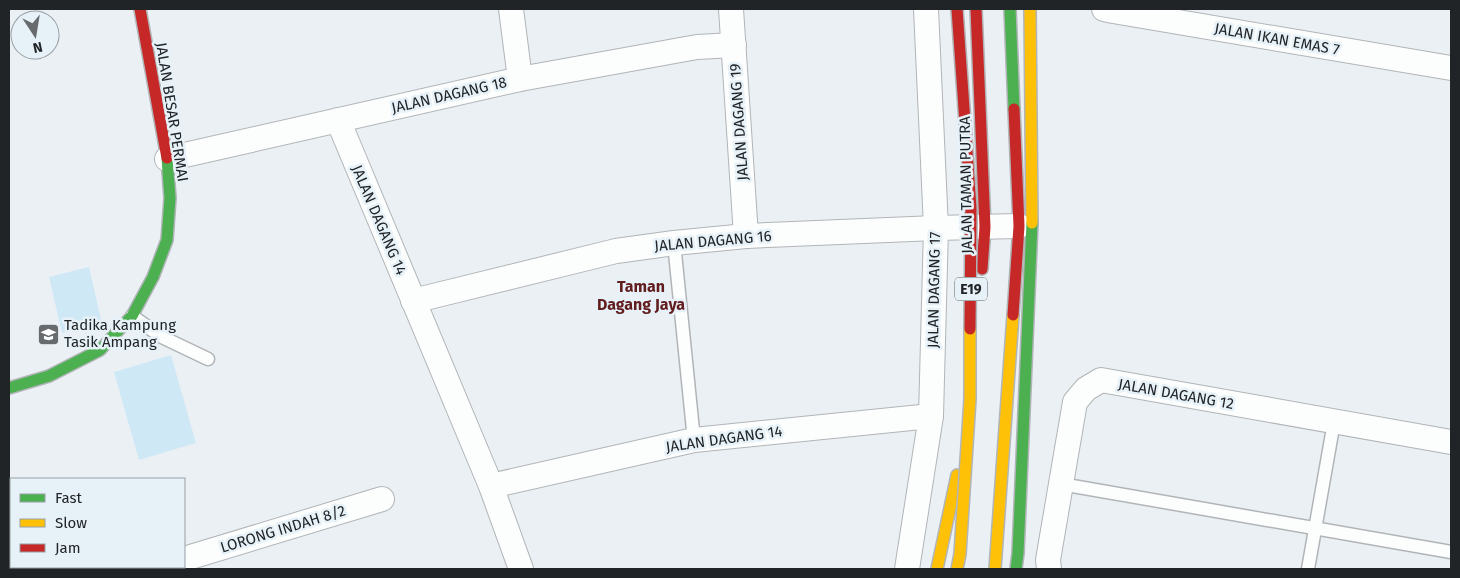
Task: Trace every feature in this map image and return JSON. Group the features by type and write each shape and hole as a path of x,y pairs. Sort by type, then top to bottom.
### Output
{"main road":[{"name":"JALAN BESAR PERMAI","path":"9,388 50,376 100,350 132,316 153,277 167,240 170,198 167,159 140,9"},
{"name":"E19","path":"958,9 971,208 970,399 959,569"},
{"name":"JALAN TAMAN PUTRA","path":"959,569 985,227 976,9"},
{"path":"995,569 1019,226 1010,9"},
{"path":"1016,569 1034,211 1030,9"},
{"path":"937,569 973,400"}],"street":[{"path":"511,9 520,79"},
{"name":"JALAN DAGANG 19","path":"731,9 746,236"},
{"name":"JALAN DAGANG 17","path":"907,569 931,416 936,228 926,9"},
{"name":"JALAN IKAN EMAS 7","path":"1104,9 1451,68"},
{"name":"JALAN DAGANG 18","path":"167,159 520,79 697,48 734,45"},
{"name":"JALAN DAGANG 14","path":"338,120 491,486 521,569"},
{"name":"JALAN DAGANG 16","path":"413,301 616,251 674,243 746,236 1019,226"},
{"name":"JALAN DAGANG 12","path":"1049,569 1048,560 1075,402 1086,389 1101,380 1451,442"},
{"name":"JALAN DAGANG 14","path":"491,486 694,440 931,416"},
{"name":"LORONG INDAH 8/2","path":"185,559 382,499"}],"lane":[{"path":"674,243 694,440"},
{"path":"132,316 162,337 208,359"},
{"path":"1308,569 1334,422"},
{"path":"1061,484 1451,552"}],"shaded area":[{"path":"89,267 102,324 62,333 49,277"},
{"path":"171,355 196,443 139,460 114,372"}],"traffic: fast":[{"path":"1010,9 1014,109"},
{"path":"9,388 49,376 100,350 132,316 153,277 167,240 170,198 167,158"},
{"path":"1016,569 1032,223"}],"traffic: slow":[{"path":"1030,9 1032,223"},
{"path":"995,569 1013,315"},
{"path":"957,569 960,554 970,399 970,329"},
{"path":"937,569 957,475"}],"traffic: jam":[{"path":"140,9 167,158"},
{"path":"957,9 971,208 970,329"},
{"path":"976,9 985,227 982,269"},
{"path":"1013,315 1019,226 1014,109"}],"place":[{"name":"Tadika Kampung Tasik Ampang","path":"48,334"}],"district":[{"name":"Taman Dagang Jaya","path":"641,295"}]}
